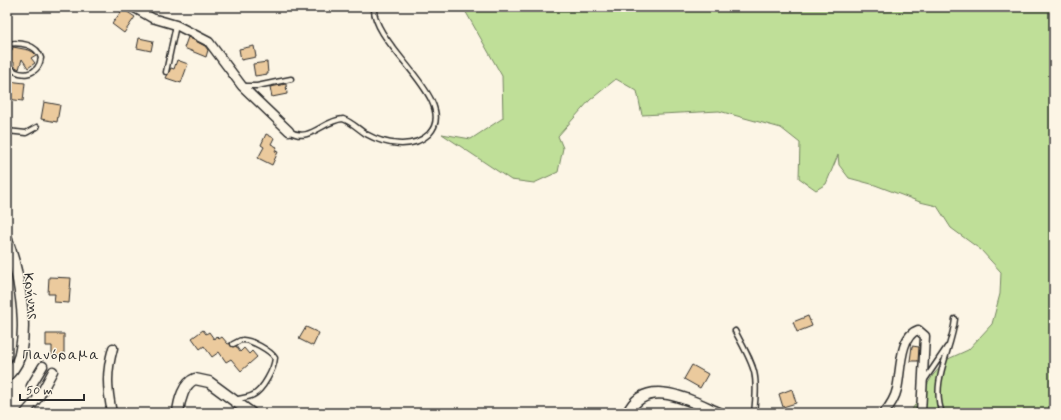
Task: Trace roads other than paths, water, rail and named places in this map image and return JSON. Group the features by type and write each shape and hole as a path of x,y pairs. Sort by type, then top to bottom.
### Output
{"street":[{"path":"132,7 152,18 176,25 209,42 242,86 289,132"},
{"name":"Κρήνης","path":"7,240 18,284 23,338 17,363 7,376"},
{"path":"884,413 894,399 897,389 902,353 906,343 912,334 918,330 925,336 921,413"},
{"path":"112,413 107,386 108,366 113,348"},
{"path":"39,397 31,386 43,366"},
{"path":"25,413 39,397 53,370"},
{"path":"178,413 186,388 189,382 195,379 206,380 251,413"},
{"path":"628,413 636,401 643,395 663,392 719,413"}],"lane":[{"path":"289,132 302,136 310,134 330,122 343,119 378,140 404,144 420,140 431,131 435,117 432,101 422,84 390,45 376,22 374,7"},
{"path":"166,72 176,25"},
{"path":"7,44 32,46 41,58 36,69 29,74 18,74 7,65"},
{"path":"242,86 257,86 291,79"},
{"path":"7,131 26,133 38,127"},
{"path":"942,413 939,399 939,385 941,372 951,342 955,319"},
{"path":"735,331 754,369 756,384 754,413"},
{"path":"233,344 240,340 248,341 266,350 275,358 272,368 259,390 250,397 234,400"},
{"path":"922,383 951,342"}],"district":[{"name":"Πανόραμα","path":"61,354"}]}
